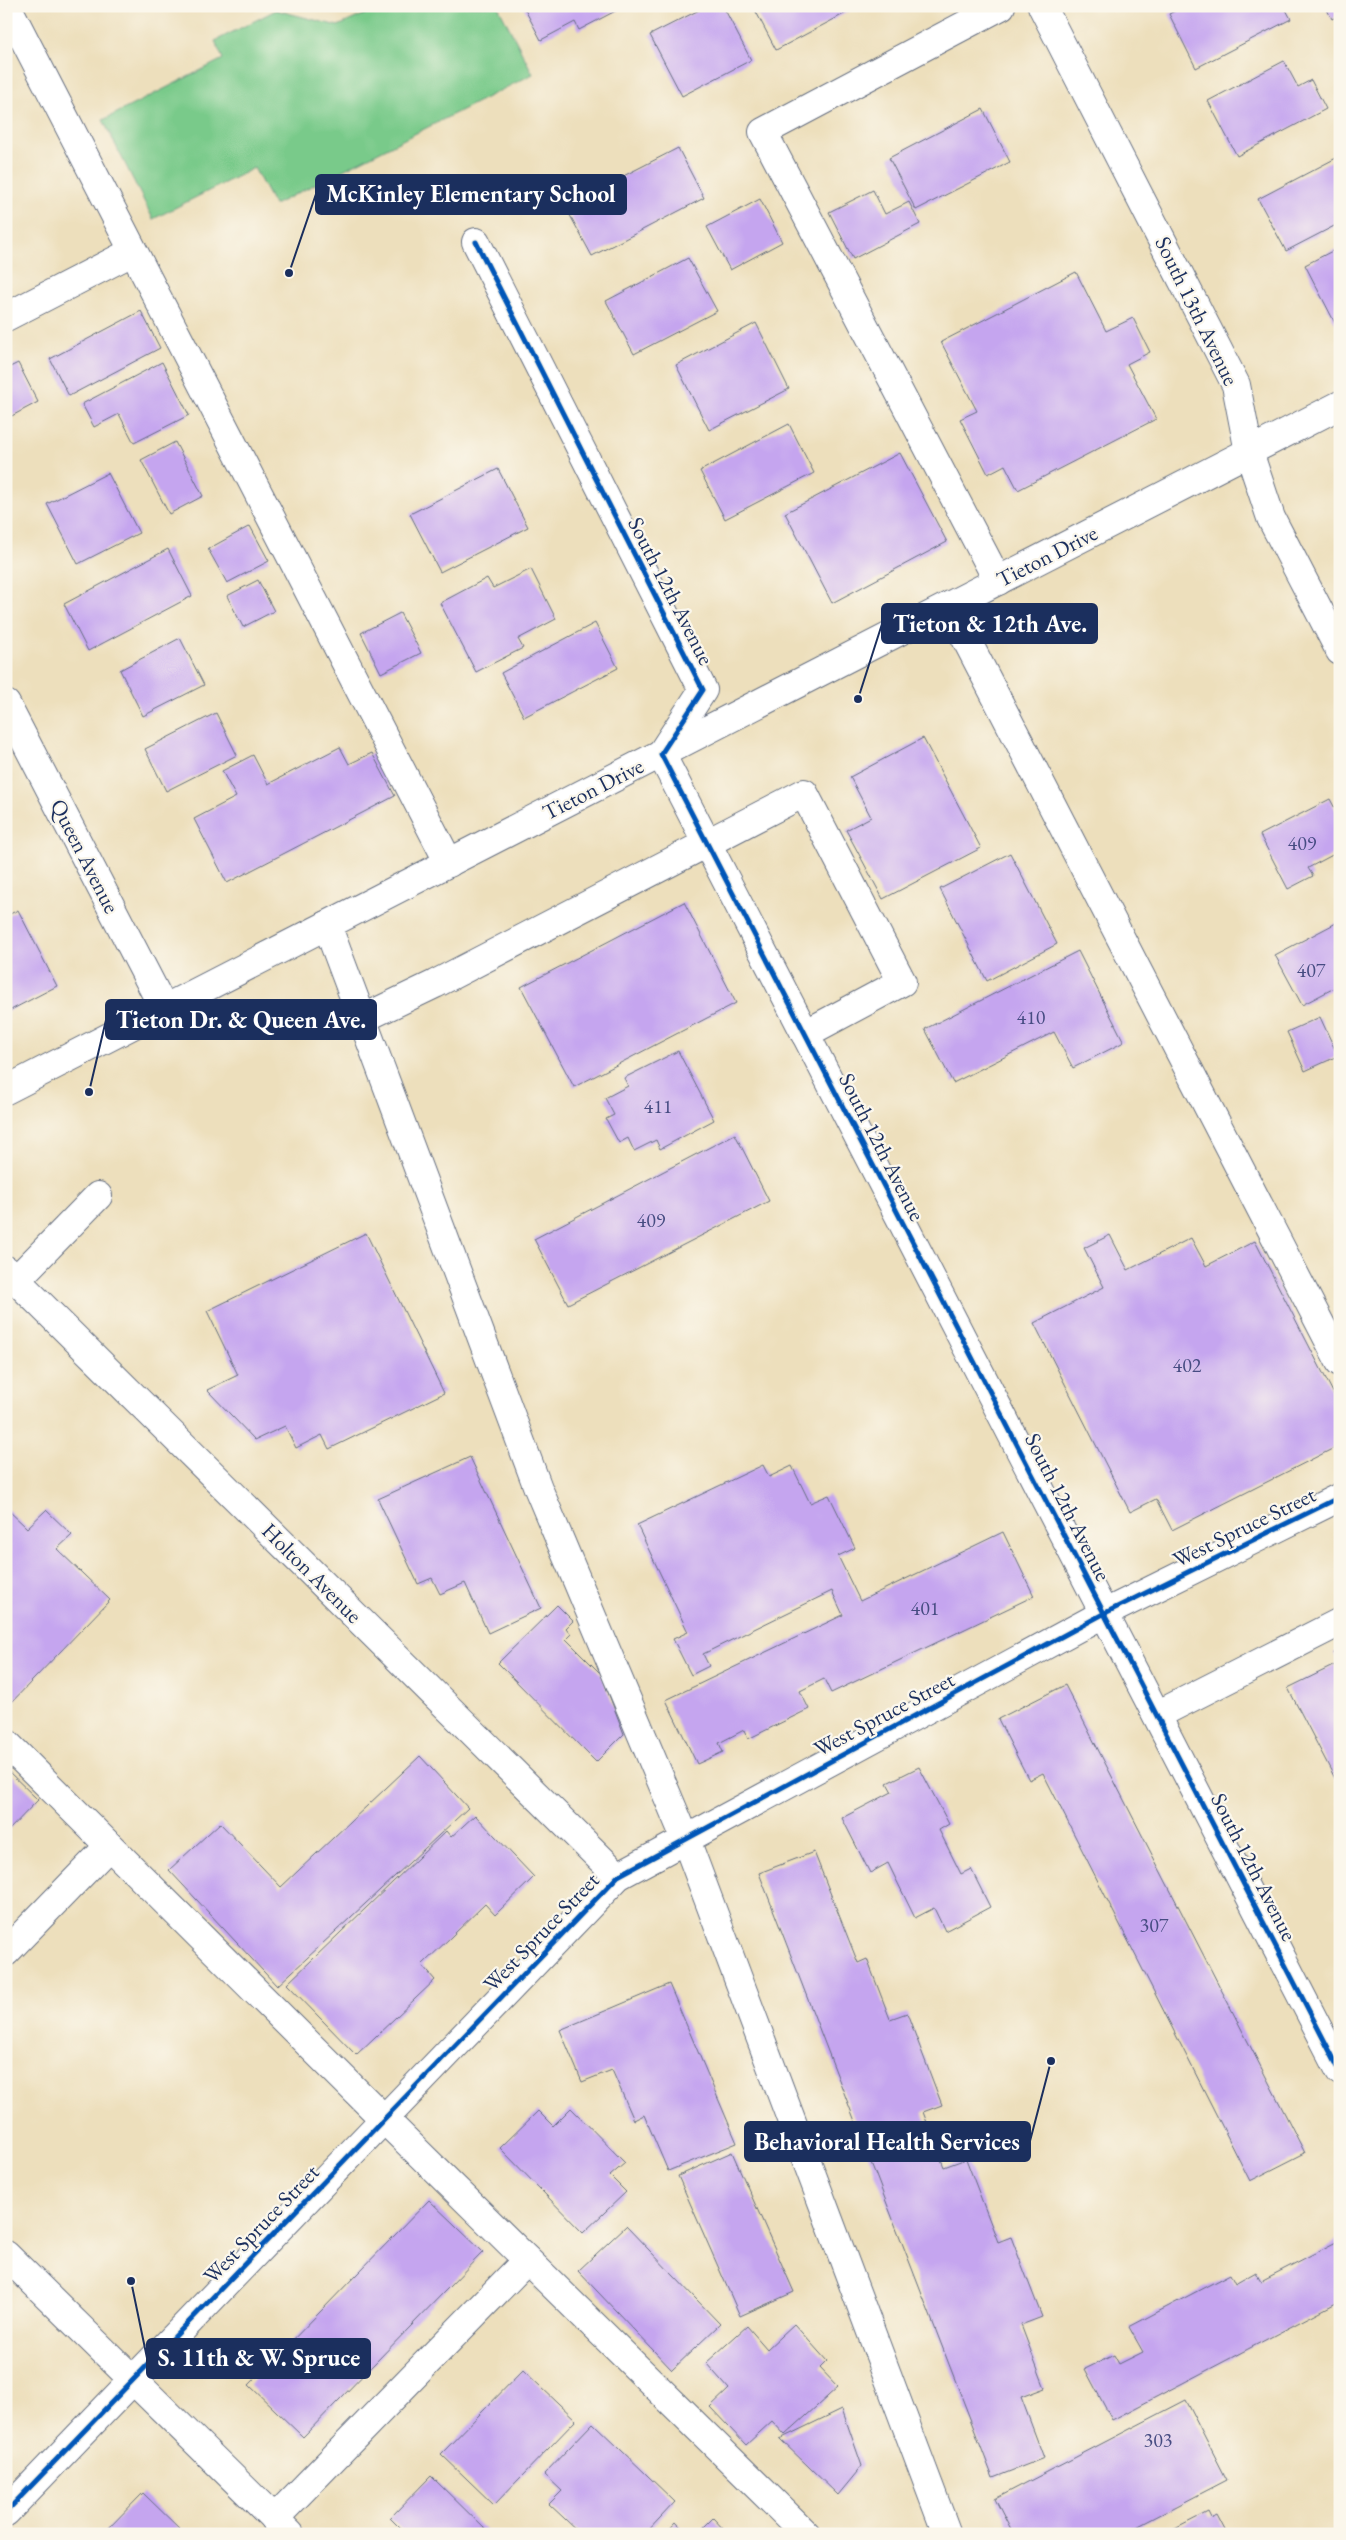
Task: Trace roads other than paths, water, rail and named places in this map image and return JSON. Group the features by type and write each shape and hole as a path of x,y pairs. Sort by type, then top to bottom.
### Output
{"street":[{"path":"7,6 132,252 449,863"},
{"path":"998,581 763,132 1001,6"},
{"name":"South 13th Avenue","path":"1042,6 1236,385 1249,452 1271,518 1340,651"},
{"name":"South 12th Avenue","path":"476,242 703,690 661,754 1340,2071"},
{"path":"6,317 132,252"},
{"name":"Tieton Drive","path":"6,1090 1340,405"},
{"path":"949,606 1340,1362"},
{"name":"Queen Avenue","path":"6,704 164,1009"},
{"path":"362,1019 444,980 804,793 902,982 805,1034"},
{"path":"327,925 538,1488 686,1840 947,2534"},
{"path":"11,1275 98,1196"},
{"name":"Holton Avenue","path":"11,1275 618,1876"},
{"name":"West Spruce Street","path":"6,2512 618,1876 1105,1613 1340,1497"},
{"path":"1157,1715 1340,1622"},
{"path":"6,1743 384,2119 806,2534"},
{"path":"6,1952 109,1846"},
{"path":"6,2255 282,2526 527,2260"}],"place":[{"name":"McKinley Elementary School","path":"289,273"},
{"name":"Tieton & 12th Ave.","path":"858,699"},
{"name":"Tieton Dr. & Queen Ave.","path":"89,1092"},
{"name":"Behavioral Health Services","path":"1051,2061"},
{"name":"S. 11th & W. Spruce","path":"131,2281"}]}
